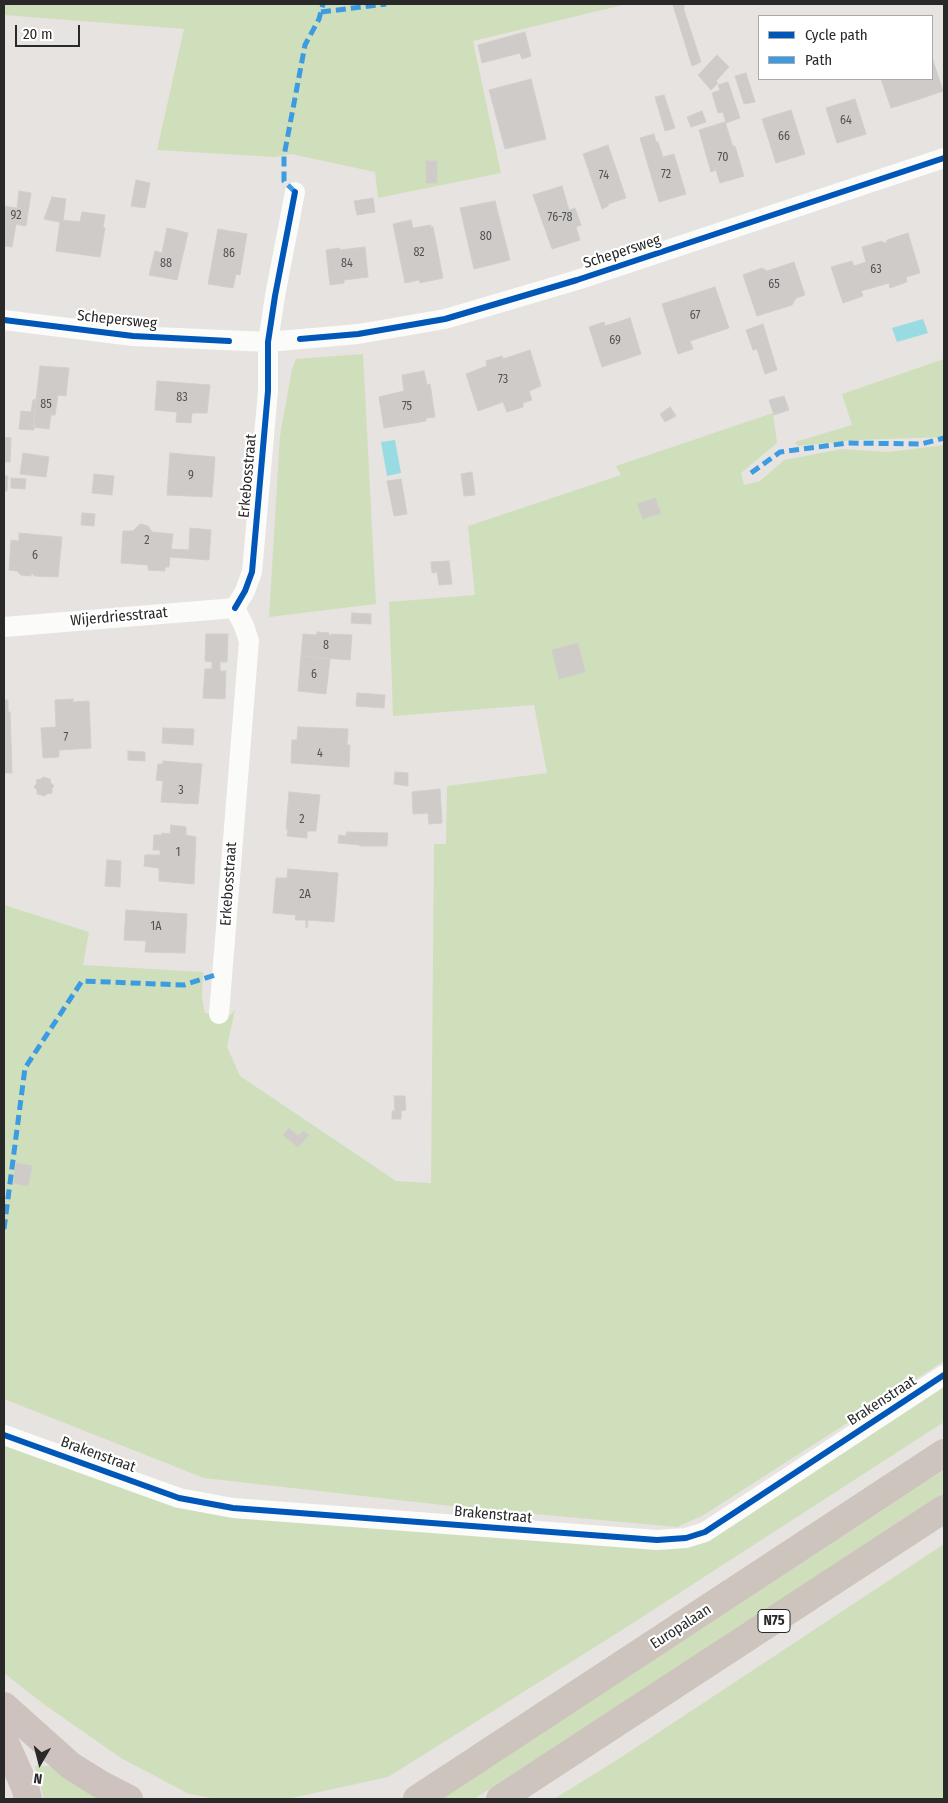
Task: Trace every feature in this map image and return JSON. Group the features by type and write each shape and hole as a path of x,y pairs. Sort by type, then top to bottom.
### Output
{"highway":[{"name":"Europalaan","path":"417,1799 944,1453"},
{"name":"N75","path":"500,1799 944,1509"},
{"path":"4,1706 71,1766 129,1799"},
{"path":"4,1740 25,1787 28,1799"}],"street":[{"name":"Schepersweg","path":"4,320 133,336 268,342 358,334 446,319 576,280 944,158"},
{"path":"268,342 295,192"},
{"name":"Erkebosstraat","path":"219,1014 248,641 244,626 235,608 245,591 252,572 268,391 268,342"},
{"name":"Wijerdriesstraat","path":"4,627 235,608"},
{"name":"Brakenstraat","path":"4,1435 179,1498 232,1508 657,1540 686,1538 705,1532 944,1375"}],"green space":[{"path":"4,4 627,4 473,41 501,173 378,198 375,172 291,154 275,157 157,150 184,29 4,15"},
{"path":"363,354 376,604 269,617 280,436 292,369 296,359"},
{"path":"944,359 944,437 856,440 798,446 795,442 852,425 842,394"},
{"path":"773,413 777,443 741,473 744,485 760,481 784,460 843,449 888,452 944,445 944,1361 702,1516 677,1527 469,1508 204,1478 4,1399 4,905 89,932 83,965 203,972 202,998 205,1013 230,1015 235,1010 227,1047 240,1076 396,1181 431,1183 434,844 446,844 447,786 547,773 534,705 393,716 389,602 475,595 468,526 621,475 616,466"},
{"path":"944,1386 944,1422 622,1630 388,1777 287,1799 218,1799 189,1794 121,1758 45,1705 4,1673 4,1444 186,1509 674,1549 691,1545"},
{"path":"944,1470 944,1495 928,1506 474,1799 441,1799"},
{"path":"944,1544 944,1799 554,1799 620,1758"},
{"path":"35,1766 51,1766 107,1799 44,1799"}],"water":[{"path":"923,319 928,333 897,342 892,328"},
{"path":"395,440 401,473 387,476 381,442"}],"building":[{"path":"684,4 684,10 701,62 692,66 673,5"},
{"path":"525,32 531,56 522,59 520,53 482,63 478,45"},
{"path":"717,55 729,67 716,81 718,83 711,90 698,75"},
{"path":"933,60 943,91 917,100 910,80 933,80"},
{"path":"746,73 755,102 744,104 735,76"},
{"path":"531,79 546,139 505,149 489,90"},
{"path":"881,80 910,80 917,100 891,108"},
{"path":"728,82 740,118 726,123 723,112 718,113 712,93 720,90 718,85"},
{"path":"664,95 675,128 665,131 655,97"},
{"path":"855,99 866,134 837,143 826,108"},
{"path":"791,110 805,154 776,163 762,119"},
{"path":"702,111 706,122 691,127 687,117"},
{"path":"725,122 744,176 720,183 716,170 711,172 699,130"},
{"path":"654,134 663,157 674,154 686,194 659,202 640,138"},
{"path":"608,145 626,198 608,204 608,206 602,209 583,154"},
{"path":"426,161 437,161 437,183 426,183"},
{"path":"136,180 150,183 145,208 131,206"},
{"path":"562,186 569,210 575,208 581,225 576,227 580,240 552,249 533,195"},
{"path":"19,191 31,193 26,226 16,224 12,247 4,246 4,206 17,208"},
{"path":"52,197 66,199 63,220 80,222 82,212 105,215 103,227 105,228 100,257 56,251 60,222 44,219"},
{"path":"373,198 375,212 357,215 354,201"},
{"path":"495,201 510,260 474,269 460,208"},
{"path":"411,220 413,228 431,225 431,228 433,227 443,278 420,283 419,280 405,283 393,224"},
{"path":"167,228 188,233 177,280 149,275 155,251 162,253"},
{"path":"218,229 247,234 240,275 236,274 233,288 208,284"},
{"path":"908,233 920,273 906,277 907,282 890,288 889,283 861,291 863,296 843,303 831,267 852,261 854,266 866,262 862,247 882,241 883,243 887,242 887,240"},
{"path":"365,247 368,277 344,280 344,283 330,285 326,250"},
{"path":"794,262 805,295 796,298 792,305 757,316 743,275 762,268 767,271"},
{"path":"715,287 729,328 690,341 693,349 678,354 662,304"},
{"path":"630,318 641,354 602,367 589,327 604,322 605,326"},
{"path":"763,324 777,370 765,374 757,349 753,350 746,330"},
{"path":"530,350 541,386 529,391 532,400 523,403 523,407 507,412 503,402 478,411 466,374 487,366 486,361 502,356 503,359"},
{"path":"40,366 69,368 66,396 58,395 55,415 51,415 49,429 33,427"},
{"path":"424,371 427,385 430,384 435,417 426,418 426,421 384,428 379,397 404,391 402,375"},
{"path":"157,381 210,385 207,413 192,413 191,423 176,422 177,412 155,410"},
{"path":"784,396 789,410 774,415 769,400"},
{"path":"36,399 34,430 19,429 21,411 31,412 33,400"},
{"path":"670,407 676,416 665,422 660,414"},
{"path":"4,437 11,438 10,462 4,462"},
{"path":"23,453 49,457 46,477 20,474"},
{"path":"170,453 215,457 212,497 167,495"},
{"path":"472,472 475,495 464,496 461,474"},
{"path":"94,474 114,476 112,495 92,493"},
{"path":"4,476 8,476 7,491 4,491"},
{"path":"11,478 26,479 25,489 11,488"},
{"path":"401,479 407,514 394,516 387,481"},
{"path":"655,498 661,513 643,519 637,504"},
{"path":"82,513 95,514 94,526 81,525"},
{"path":"140,524 148,526 152,532 173,534 171,549 189,550 190,528 211,530 209,560 170,557 169,567 165,567 165,571 148,570 148,565 121,563 123,531 133,531"},
{"path":"19,533 62,537 58,577 34,576 34,574 31,574 31,576 21,575 17,571 9,570 11,540 19,541"},
{"path":"449,561 452,584 439,585 437,572 432,573 431,562"},
{"path":"352,613 371,614 371,624 351,623"},
{"path":"317,632 329,633 329,635 333,636 331,634 352,635 350,660 301,656 303,634 317,635"},
{"path":"206,634 228,634 227,662 220,662 220,671 226,671 225,699 203,698 205,669 212,669 212,662 205,661"},
{"path":"578,643 585,672 559,679 552,650"},
{"path":"301,656 330,659 326,694 298,691"},
{"path":"357,693 385,695 384,708 356,706"},
{"path":"73,699 73,702 89,701 91,748 59,750 59,757 43,758 41,728 56,727 55,700"},
{"path":"4,700 8,700 8,712 10,712 12,773 4,773"},
{"path":"298,727 348,729 347,745 350,745 349,767 291,763 292,740 297,740"},
{"path":"163,728 194,729 193,745 162,743"},
{"path":"128,751 145,752 145,761 128,760"},
{"path":"163,761 202,764 198,804 161,802 163,781 156,780 158,764 163,764"},
{"path":"395,772 408,773 408,786 394,784"},
{"path":"43,777 50,779 54,786 52,793 45,796 37,794 37,790 34,787 37,783 36,780"},
{"path":"440,789 442,823 429,824 428,813 413,814 412,792"},
{"path":"289,792 320,795 316,831 307,831 307,838 287,836"},
{"path":"171,825 186,827 186,835 196,837 194,884 159,881 159,868 144,866 145,855 160,855 160,850 153,850 154,835 170,834"},
{"path":"347,832 388,833 387,846 360,846 338,843 339,835 346,836"},
{"path":"107,860 121,861 120,887 105,886"},
{"path":"288,869 338,873 334,922 308,920 306,928 306,920 295,920 296,915 273,913 276,878 287,878"},
{"path":"126,910 187,914 185,953 145,952 146,941 124,940"},
{"path":"394,1096 405,1096 406,1110 401,1111 401,1119 392,1119 392,1111 395,1111"},
{"path":"289,1128 298,1136 303,1131 309,1135 298,1147 283,1135"},
{"path":"16,1163 32,1166 28,1186 13,1183"}],"marked path":[{"path":"295,192 284,181 284,156 305,45 319,19 323,4"},
{"path":"321,12 386,4"},
{"path":"751,473 780,452 848,443 921,444 944,438"},
{"path":"4,1229 25,1068 82,981 184,985 215,975"}],"cycle path":[{"path":"300,339 358,334 445,319 577,280 944,158"},
{"path":"235,608 245,591 252,572 268,391 268,342 295,192"},
{"path":"4,320 133,336 229,341"},
{"path":"4,1435 179,1498 233,1508 657,1540 686,1538 705,1532 944,1375"}]}
